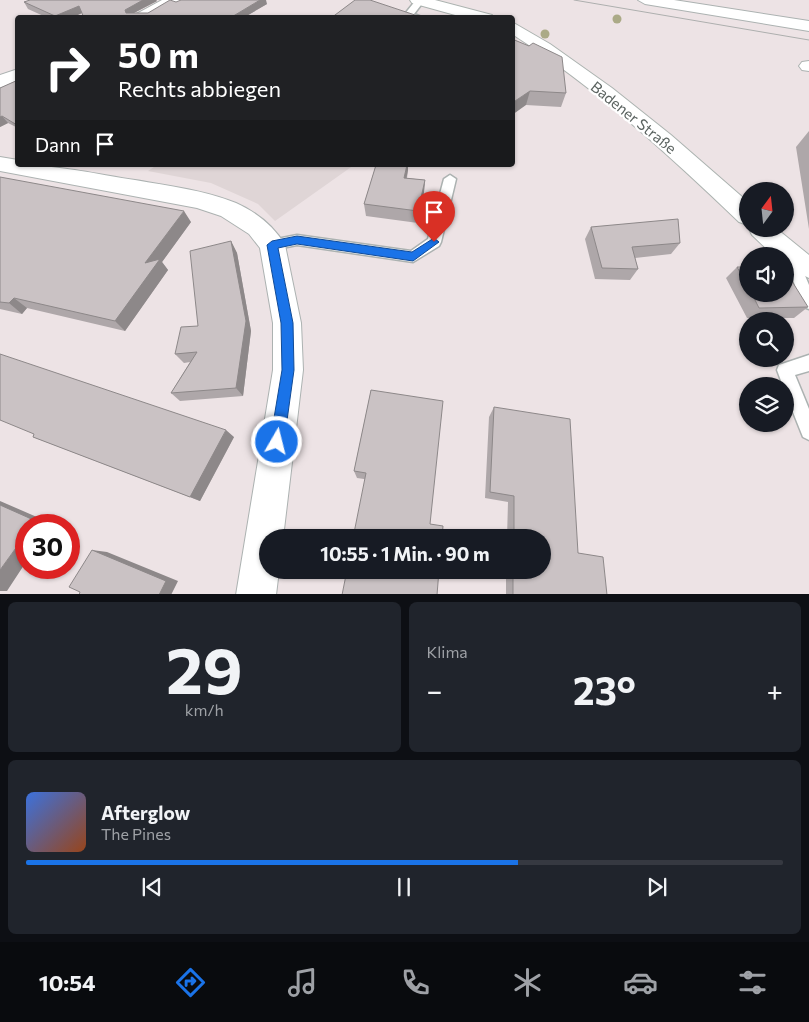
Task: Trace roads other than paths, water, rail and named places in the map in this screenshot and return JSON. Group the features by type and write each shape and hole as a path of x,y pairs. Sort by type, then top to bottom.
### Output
{"street":[{"path":"143,15 174,0"},
{"path":"418,0 475,15"},
{"path":"654,1 809,26"},
{"name":"Badener Straße","path":"521,36 606,93 739,208"},
{"path":"0,82 15,75"},
{"path":"0,164 15,167"},
{"path":"17,167 200,200 229,210 244,219 258,228 272,245 287,323 288,370 256,594"},
{"path":"771,238 799,262"}],"lane":[{"path":"408,15 418,0"},
{"path":"272,245 297,240 413,257 434,242 450,179"},
{"path":"799,262 809,303"},
{"path":"809,363 785,370 809,431"}],"tram line":[{"path":"574,0 809,40"}]}
